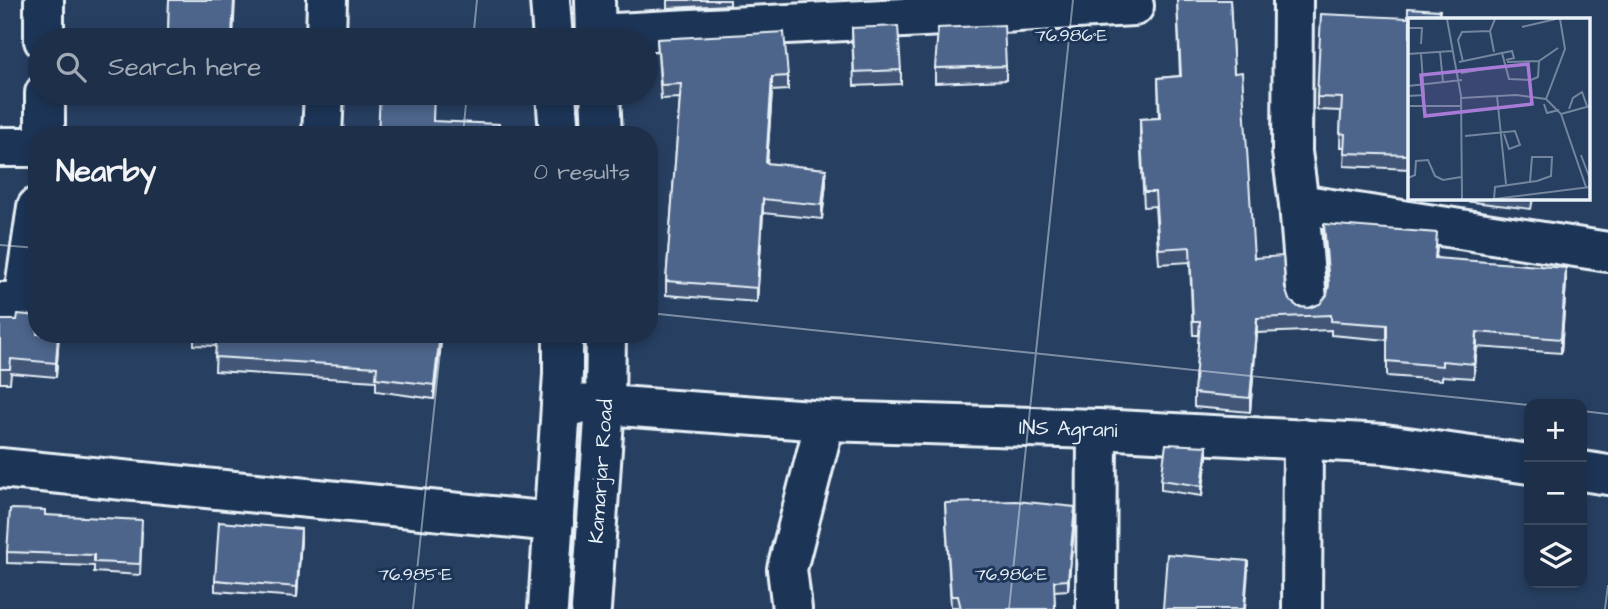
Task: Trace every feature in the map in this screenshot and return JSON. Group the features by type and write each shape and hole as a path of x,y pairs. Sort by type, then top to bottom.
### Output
{"street":[{"path":"44,0 44,28"},
{"path":"326,28 327,0"},
{"path":"550,0 552,28"},
{"path":"1293,0 1292,152 1307,301"},
{"path":"596,25 1134,6"},
{"path":"45,105 45,126"},
{"path":"323,126 324,105"},
{"path":"557,105 558,126"},
{"path":"601,105 602,126"},
{"path":"0,147 28,147"},
{"path":"1299,204 1608,252"},
{"path":"0,302 23,303 28,269"},
{"path":"548,609 563,343"},
{"name":"Kamarjar Road","path":"591,609 605,405 606,343"},
{"name":"INS Agrani","path":"561,404 825,421 1097,429 1385,444 1524,463"},
{"path":"792,609 787,569 825,421"},
{"path":"1096,609 1097,429"},
{"path":"1302,609 1303,439"},
{"path":"0,468 554,522"},
{"path":"1587,472 1608,475"}],"building":[{"path":"169,0 234,0 232,28 168,28"},
{"path":"1177,0 1230,0 1234,73 1242,72 1254,258 1283,256 1285,288 1289,300 1298,307 1309,308 1320,304 1327,295 1329,285 1324,224 1437,233 1435,258 1566,268 1561,339 1477,332 1474,364 1442,361 1442,366 1387,361 1387,325 1331,321 1331,315 1257,318 1250,398 1194,393 1200,321 1193,321 1190,247 1159,249 1155,192 1144,192 1140,119 1160,118 1158,78 1181,76"},
{"path":"1408,8 1440,10 1439,18 1408,18"},
{"path":"1321,14 1408,18 1408,155 1344,153 1345,134 1340,133 1342,98 1317,97"},
{"path":"1004,25 1006,66 935,68 938,28"},
{"path":"898,26 901,70 854,72 852,28"},
{"path":"784,32 788,76 772,77 766,163 826,169 822,205 763,199 757,288 666,281 681,84 661,85 658,39"},
{"path":"379,105 434,105 433,121 499,124 499,126 378,126"},
{"path":"18,314 28,315 28,343 57,343 56,363 11,359 10,369 0,369 0,320 17,320"},
{"path":"216,343 439,343 434,385 376,378 377,367 215,357"},
{"path":"1166,444 1207,446 1202,486 1161,480"},
{"path":"1016,501 1075,507 1068,580 1054,581 1055,609 961,609 958,596 951,596 945,503"},
{"path":"10,509 45,510 45,515 142,520 140,564 94,562 94,555 7,552"},
{"path":"219,522 301,529 297,587 215,580"},
{"path":"1167,554 1248,561 1244,609 1163,609"}]}
